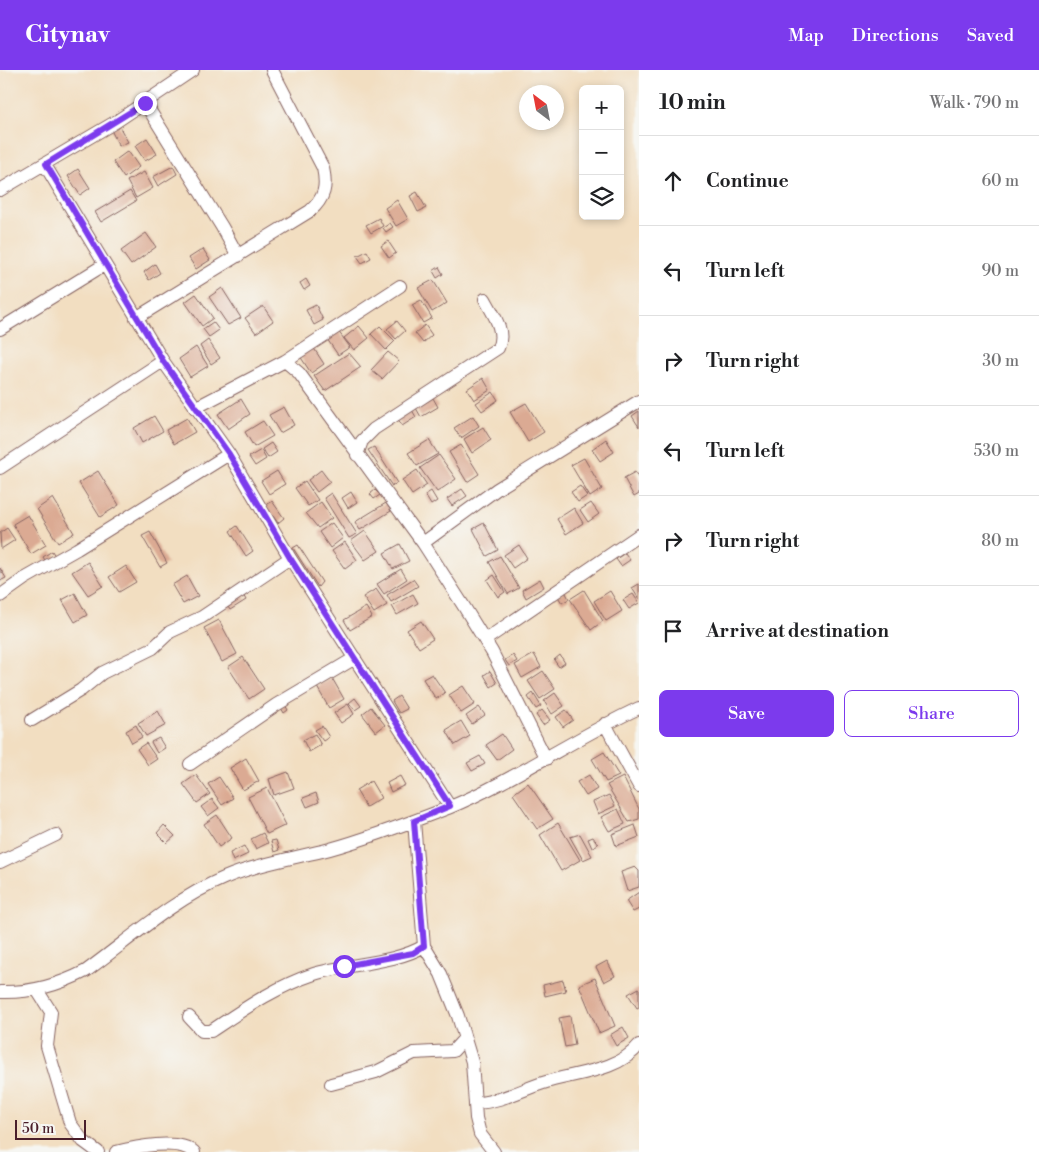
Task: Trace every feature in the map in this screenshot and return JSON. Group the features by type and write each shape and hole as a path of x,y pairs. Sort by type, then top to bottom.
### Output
{"street":[{"path":"0,190 145,103 193,70"},
{"path":"136,318 310,211 324,195 326,183 322,168 306,133 272,70"},
{"path":"145,103 238,256"},
{"path":"46,164 104,266 163,361 229,454 290,558 450,806"},
{"path":"0,329 104,266"},
{"path":"195,408 285,362 400,286"},
{"path":"348,443 362,441 388,420 498,348 502,339 499,326 486,299"},
{"path":"0,468 163,361"},
{"path":"285,362 298,373 423,543 485,640 546,759"},
{"path":"423,543 497,489 639,401"},
{"path":"357,455 362,441"},
{"path":"0,596 24,579 229,454"},
{"path":"485,640 639,535"},
{"path":"32,720 81,690 102,673 153,648 170,632 208,613 290,558"},
{"path":"190,764 276,705 355,658"},
{"path":"0,992 21,993 68,980 86,971 192,894 223,878 250,868 342,845 414,821 450,806 546,759 604,724 639,708"},
{"path":"604,724 639,786"},
{"path":"414,821 424,946 441,974 458,1016 472,1062 476,1118 480,1134 494,1152"},
{"path":"0,862 56,835"},
{"path":"189,1017 202,1031 211,1031 270,992 284,985 344,966 413,953 424,946"},
{"path":"36,990 50,1012 47,1046 70,1123 83,1141 98,1152"},
{"path":"331,1084 376,1072 414,1053 453,1051 464,1039"},
{"path":"476,1103 495,1101 543,1083 595,1069 626,1057 639,1045"},
{"path":"116,1152 147,1146 175,1145 186,1147 194,1152"}],"building":[{"path":"119,126 128,142 119,146 111,130"},
{"path":"147,138 157,154 145,161 135,146"},
{"path":"128,151 139,167 124,178 113,162"},
{"path":"173,166 177,174 158,186 153,177"},
{"path":"78,169 90,188 80,195 68,176"},
{"path":"144,172 153,188 136,198 127,181"},
{"path":"130,191 136,201 101,222 95,212"},
{"path":"417,192 426,208 418,212 410,196"},
{"path":"397,200 408,219 396,226 385,208"},
{"path":"379,218 383,226 371,233 366,225"},
{"path":"390,223 393,227 386,232 383,228"},
{"path":"146,233 156,247 131,265 121,251"},
{"path":"388,241 396,253 389,258 381,246"},
{"path":"203,249 210,260 196,269 189,258"},
{"path":"367,251 371,258 362,263 357,256"},
{"path":"155,264 160,273 149,280 144,272"},
{"path":"439,267 443,274 437,278 433,271"},
{"path":"306,279 310,286 304,290 300,283"},
{"path":"433,280 447,303 432,312 418,288"},
{"path":"222,288 241,318 228,325 209,297"},
{"path":"196,294 213,318 202,326 185,302"},
{"path":"421,300 432,318 423,323 412,305"},
{"path":"316,305 323,320 314,325 306,310"},
{"path":"263,306 273,321 256,333 245,318"},
{"path":"397,321 405,331 396,339 387,329"},
{"path":"213,322 219,330 209,337 203,329"},
{"path":"425,325 432,335 423,343 415,333"},
{"path":"359,326 369,338 354,350 344,338"},
{"path":"380,326 395,341 386,350 371,334"},
{"path":"338,331 350,347 338,355 327,339"},
{"path":"208,340 220,358 211,364 200,346"},
{"path":"196,347 208,366 190,377 179,359"},
{"path":"313,347 324,364 311,373 300,356"},
{"path":"388,352 399,361 382,379 371,370"},
{"path":"349,353 361,367 325,391 314,376"},
{"path":"483,378 490,390 474,400 467,389"},
{"path":"493,392 498,400 482,411 476,403"},
{"path":"433,398 438,407 421,417 416,408"},
{"path":"241,399 250,414 228,429 218,414"},
{"path":"526,403 544,432 528,442 510,412"},
{"path":"284,407 294,425 280,433 269,415"},
{"path":"412,410 416,417 402,426 398,419"},
{"path":"639,411 639,427 632,416"},
{"path":"154,416 163,431 142,443 134,428"},
{"path":"473,416 479,426 461,438 454,428"},
{"path":"187,418 195,432 174,444 166,430"},
{"path":"263,421 273,436 254,447 245,432"},
{"path":"483,427 491,440 472,453 464,439"},
{"path":"606,439 614,452 600,461 592,449"},
{"path":"429,440 438,454 417,466 408,453"},
{"path":"271,443 277,452 268,458 262,449"},
{"path":"461,445 479,474 467,482 449,452"},
{"path":"374,447 397,483 392,486 368,450"},
{"path":"261,450 266,459 255,466 249,457"},
{"path":"439,455 456,479 437,492 420,468"},
{"path":"584,458 602,489 590,497 571,465"},
{"path":"321,470 330,482 317,492 308,480"},
{"path":"417,470 427,485 412,495 402,480"},
{"path":"98,471 119,505 100,517 79,483"},
{"path":"277,471 285,484 269,494 261,481"},
{"path":"635,472 639,479 639,494 634,497 624,478"},
{"path":"305,481 318,500 308,506 295,488"},
{"path":"580,486 587,496 578,502 571,492"},
{"path":"462,489 467,496 452,506 447,499"},
{"path":"375,490 380,495 374,499 370,494"},
{"path":"431,491 437,501 431,505 425,495"},
{"path":"351,492 357,502 348,508 342,498"},
{"path":"331,493 357,534 349,538 324,498"},
{"path":"53,498 74,533 58,543 37,509"},
{"path":"272,501 284,518 278,523 265,505"},
{"path":"321,502 332,518 318,528 306,513"},
{"path":"386,503 391,511 360,530 355,522"},
{"path":"591,503 599,514 588,522 580,510"},
{"path":"574,508 583,523 566,534 557,519"},
{"path":"28,515 46,545 31,554 13,524"},
{"path":"332,523 343,538 330,548 319,532"},
{"path":"484,523 498,550 487,556 473,529"},
{"path":"237,526 253,551 246,556 230,531"},
{"path":"7,528 15,540 1,549 0,533"},
{"path":"365,531 379,551 365,560 351,541"},
{"path":"150,532 167,563 160,567 142,536"},
{"path":"345,542 357,560 345,569 332,551"},
{"path":"400,544 409,561 393,569 384,553"},
{"path":"298,545 322,582 318,587 293,548"},
{"path":"519,545 527,558 513,568 504,555"},
{"path":"52,551 57,559 48,565 43,557"},
{"path":"625,553 630,560 621,566 616,559"},
{"path":"500,556 519,588 508,594 489,562"},
{"path":"88,562 103,586 88,595 72,572"},
{"path":"126,566 136,582 119,592 109,577"},
{"path":"0,568 6,578 0,581"},
{"path":"401,569 407,579 384,594 377,584"},
{"path":"494,575 505,592 498,597 487,580"},
{"path":"187,576 198,596 183,604 172,585"},
{"path":"413,579 418,586 391,602 387,595"},
{"path":"540,579 544,587 526,598 522,590"},
{"path":"639,584 639,599 632,588"},
{"path":"376,589 387,605 374,613 363,597"},
{"path":"584,590 603,621 591,630 570,599"},
{"path":"565,591 569,599 562,603 557,595"},
{"path":"610,591 622,611 606,621 594,601"},
{"path":"75,593 87,615 75,622 62,600"},
{"path":"242,593 246,600 230,610 226,604"},
{"path":"413,594 418,603 397,615 392,606"},
{"path":"633,594 639,603 629,609 623,600"},
{"path":"366,607 372,617 350,630 344,620"},
{"path":"219,620 237,654 222,662 204,628"},
{"path":"421,621 433,639 419,648 407,630"},
{"path":"534,654 541,667 522,678 515,665"},
{"path":"513,655 517,661 509,666 505,660"},
{"path":"560,655 565,663 559,667 554,660"},
{"path":"243,657 264,689 249,699 228,667"},
{"path":"490,671 497,683 491,687 484,675"},
{"path":"543,671 555,689 540,699 528,681"},
{"path":"432,674 445,693 436,699 423,679"},
{"path":"332,678 344,699 329,708 317,687"},
{"path":"463,686 475,704 461,713 449,695"},
{"path":"533,693 541,706 536,709 528,697"},
{"path":"555,693 564,706 552,714 544,701"},
{"path":"399,696 407,709 399,713 392,701"},
{"path":"355,698 361,706 355,710 349,703"},
{"path":"284,703 288,710 284,713 280,706"},
{"path":"348,704 354,714 341,723 334,713"},
{"path":"371,707 385,725 376,732 362,714"},
{"path":"479,707 485,715 472,724 466,716"},
{"path":"542,710 550,720 543,725 536,715"},
{"path":"566,710 573,720 563,727 556,717"},
{"path":"158,711 166,725 146,736 138,723"},
{"path":"461,721 470,736 455,745 446,730"},
{"path":"136,725 142,737 132,743 126,731"},
{"path":"322,726 329,737 323,741 315,730"},
{"path":"315,734 321,745 309,752 303,740"},
{"path":"502,734 512,749 497,760 486,745"},
{"path":"159,738 165,748 157,753 151,742"},
{"path":"146,743 157,759 148,765 137,749"},
{"path":"604,752 619,776 606,782 592,759"},
{"path":"480,756 485,764 472,771 467,763"},
{"path":"246,758 259,781 243,790 230,768"},
{"path":"288,772 294,788 274,795 269,779"},
{"path":"196,775 210,794 197,803 183,784"},
{"path":"589,775 597,789 586,796 577,782"},
{"path":"400,776 405,785 391,792 387,783"},
{"path":"219,777 233,798 222,805 208,784"},
{"path":"623,777 639,809 639,819 629,822 607,785"},
{"path":"371,781 381,798 366,807 356,790"},
{"path":"528,783 553,819 537,829 513,794"},
{"path":"267,788 286,825 267,834 248,797"},
{"path":"316,793 319,802 307,807 303,798"},
{"path":"609,795 615,806 598,814 593,802"},
{"path":"212,799 219,808 208,816 201,807"},
{"path":"618,809 625,824 609,831 601,817"},
{"path":"217,815 232,838 219,847 204,824"},
{"path":"558,823 580,860 561,871 540,835"},
{"path":"164,825 175,836 167,843 157,833"},
{"path":"635,825 639,837 616,846 612,834"},
{"path":"263,833 268,843 256,849 251,839"},
{"path":"580,834 592,856 583,860 570,837"},
{"path":"593,837 598,844 592,848 588,839"},
{"path":"276,840 279,850 274,852 271,841"},
{"path":"244,846 248,854 233,861 230,853"},
{"path":"635,867 639,871 639,887 627,891 621,872"},
{"path":"639,892 639,909 633,912 626,901"},
{"path":"607,961 615,976 604,982 596,967"},
{"path":"595,978 615,1026 599,1033 579,985"},
{"path":"563,980 566,991 545,996 543,985"},
{"path":"639,988 639,1007 637,1008 628,994"},
{"path":"570,1016 575,1045 565,1047 559,1018"},
{"path":"623,1027 629,1038 616,1046 610,1035"}],"route":[{"path":"145,103 46,164 104,266 163,361 229,454 290,558 450,806 414,821 424,946 413,953 344,966"}]}
